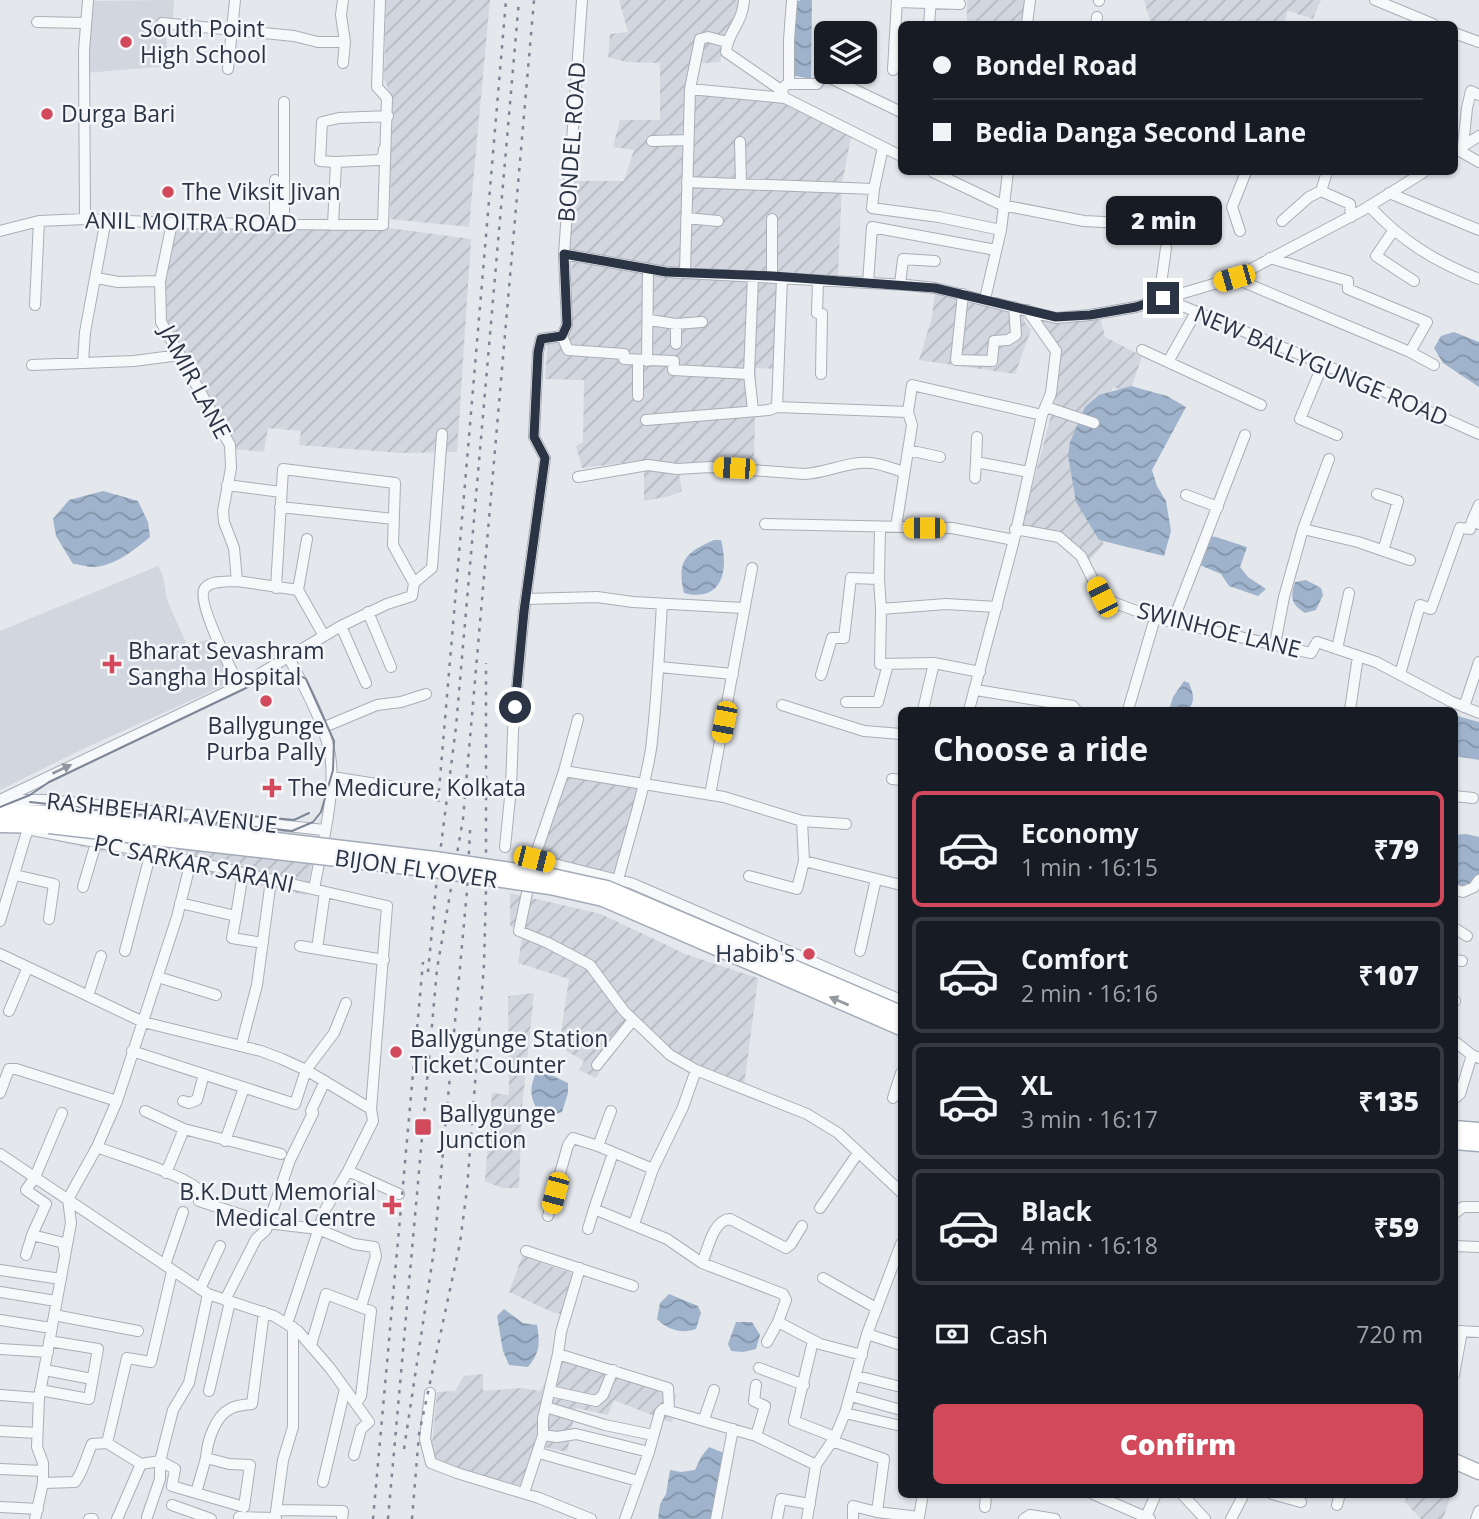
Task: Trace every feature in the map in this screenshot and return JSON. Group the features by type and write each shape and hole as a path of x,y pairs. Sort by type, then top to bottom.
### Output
{"main road":[{"path":"0,811 30,822"},
{"name":"BIJON FLYOVER","path":"49,820 433,870 550,887 603,899 898,1027"},
{"name":"BIJON FLYOVER","path":"30,822 49,820 435,859 552,876 607,888 898,1012"},
{"path":"0,827 30,822"},
{"path":"1458,1128 1479,1130"},
{"path":"1458,1142 1479,1144"},
{"path":"1458,1463 1479,1472"}],"street":[{"path":"85,219 85,23 88,0"},
{"path":"228,69 235,0"},
{"path":"343,0 343,63"},
{"path":"380,0 377,87 387,98 386,116 382,158 320,161 323,121 386,116"},
{"name":"BONDEL ROAD","path":"562,336 567,325 564,254 582,0"},
{"path":"744,0 738,26 727,42 726,52 785,91 898,154"},
{"path":"785,91 792,0"},
{"path":"1027,21 1030,0"},
{"path":"1375,0 1426,21"},
{"path":"892,70 898,47 897,1 960,4"},
{"path":"929,21 930,2"},
{"path":"37,22 85,23"},
{"path":"162,23 345,42"},
{"path":"1458,34 1479,42"},
{"path":"685,272 690,89 700,39 708,37 727,42"},
{"path":"690,89 785,91 817,84 824,75 898,111"},
{"path":"1459,149 1471,91 1479,95"},
{"path":"279,224 284,102"},
{"name":"ANIL MOITRA ROAD","path":"0,232 39,221 85,219 172,223 383,225 386,116"},
{"path":"1459,149 1479,136"},
{"path":"652,141 688,140"},
{"path":"740,142 741,183"},
{"path":"868,283 872,208 883,147"},
{"path":"1459,149 1479,162"},
{"path":"333,225 336,162"},
{"path":"939,175 1002,205 1084,221 1142,224"},
{"path":"985,299 1000,230 1007,175"},
{"path":"1240,231 1232,206 1245,175"},
{"path":"1282,221 1309,197 1321,191 1326,175"},
{"path":"564,254 648,269 900,284 963,294 1056,317 1077,316 1136,307 1234,278 1350,217 1419,175"},
{"path":"275,180 279,224"},
{"path":"687,182 874,190"},
{"path":"1321,191 1350,204 1350,217"},
{"path":"1390,193 1479,230"},
{"path":"1369,206 1393,231 1441,264 1479,279"},
{"path":"872,208 939,217 1000,230"},
{"path":"686,218 718,222"},
{"path":"83,362 85,332 106,219"},
{"path":"772,219 777,277 776,407"},
{"path":"35,305 39,221"},
{"name":"JAMIR LANE","path":"172,223 160,281 161,321 230,445 232,454 223,510 224,522 234,548 237,581"},
{"path":"872,227 996,250"},
{"path":"1393,231 1376,256 1414,281"},
{"path":"1161,299 1166,248"},
{"path":"1270,258 1348,281 1348,289 1427,321 1410,352"},
{"path":"900,284 903,259 935,261"},
{"path":"638,396 649,320 646,302 648,269"},
{"path":"752,410 749,374 753,276"},
{"path":"97,278 118,282 160,281"},
{"path":"1234,278 1410,352 1434,365"},
{"path":"818,281 817,313 822,314 821,374"},
{"path":"963,294 956,360 992,360 994,341 1008,340 1016,335 1014,307"},
{"name":"NEW BALLYGUNGE ROAD","path":"1161,299 1322,364 1479,434"},
{"path":"970,707 1014,540 1044,411 1051,393 1056,351 1027,310"},
{"path":"1168,362 1196,312"},
{"path":"649,320 676,324 702,322"},
{"path":"676,324 676,344"},
{"path":"505,847 526,599 545,458 534,437 541,339 562,336 568,350 624,354 624,359 674,361 673,370 749,374"},
{"path":"1142,350 1261,405"},
{"path":"32,365 134,361 180,355"},
{"path":"1322,364 1300,419 1337,435"},
{"path":"896,527 912,425 908,412 912,385 1094,423"},
{"path":"646,420 776,407 908,412"},
{"path":"414,583 432,568 442,434"},
{"path":"1173,621 1245,436"},
{"path":"975,478 977,437"},
{"path":"908,450 940,457"},
{"path":"1275,644 1284,597 1303,529 1329,459"},
{"path":"976,462 1029,472"},
{"path":"578,477 648,465 677,469 710,467 820,474 852,464 871,463 904,472"},
{"path":"0,800 239,686 341,625 412,596 414,583 393,545 395,483 283,469 276,588"},
{"path":"227,485 281,492"},
{"path":"1377,494 1398,501 1383,551"},
{"path":"1186,495 1218,507"},
{"path":"1400,674 1420,605 1432,609 1460,528 1470,529 1476,523 1479,505"},
{"path":"280,507 394,519"},
{"path":"765,524 952,528 1014,540"},
{"path":"880,527 880,664 934,663 981,672"},
{"name":"SWINHOE LANE","path":"1015,529 1059,537 1081,556 1102,597 1155,618 1311,653 1317,642 1376,662 1457,707"},
{"path":"1303,529 1358,542 1410,560"},
{"path":"307,539 298,590 324,636"},
{"path":"710,795 752,568"},
{"path":"821,675 832,638 844,638 851,578 879,579"},
{"path":"239,686 206,611 202,593 204,589 211,583 237,581 298,590"},
{"path":"1337,649 1349,593"},
{"path":"526,599 597,597 743,608"},
{"path":"618,880 644,784 650,750 659,667 662,604"},
{"path":"881,609 946,604 997,607"},
{"path":"368,612 391,667"},
{"path":"1129,707 1155,618"},
{"path":"341,625 366,683"},
{"path":"288,656 322,728 329,750 332,777 324,830 317,949"},
{"path":"1350,707 1358,656"},
{"path":"1459,708 1479,662"},
{"path":"924,707 934,663"},
{"path":"846,702 878,702 888,664"},
{"path":"659,667 733,674"},
{"path":"976,690 1074,707"},
{"path":"322,728 377,705 401,702 426,694"},
{"path":"782,705 864,731 898,734"},
{"name":"SWINHOE LANE","path":"1459,708 1479,713"},
{"path":"578,719 564,771 534,859 519,931 590,965 624,1011 670,1055 696,1070 800,1110 838,1133 898,1189"},
{"path":"564,771 710,795 802,821 846,824"},
{"path":"332,777 408,789"},
{"path":"1458,796 1473,798"},
{"name":"RASHBEHARI AVENUE","path":"0,800 49,800 324,830"},
{"path":"749,876 797,889 804,861 802,821"},
{"path":"0,921 30,822"},
{"name":"PC SARKAR SARANI","path":"30,822 96,843 151,852 387,906 384,960"},
{"path":"83,887 96,843"},
{"path":"125,951 151,852"},
{"path":"534,859 631,883 898,999"},
{"path":"804,861 898,884"},
{"path":"0,1507 37,1514 43,1483 43,1463 37,1447 40,1394 71,1223 68,1199 97,1147 117,1101 158,977 191,862"},
{"path":"243,873 232,938 263,943"},
{"path":"15,875 54,884 49,919"},
{"path":"860,951 876,878"},
{"path":"240,1046 257,985 271,880"},
{"path":"1458,890 1463,892 1474,887 1479,880"},
{"path":"180,903 236,916"},
{"path":"1458,930 1467,936"},
{"path":"276,1516 283,1460 293,1427 290,1326 325,1210 373,1121 371,1109 384,960 300,946"},
{"path":"0,954 143,1022 261,1051 306,1070 371,1109"},
{"path":"88,996 101,956"},
{"path":"9,1011 27,969"},
{"path":"158,977 216,995"},
{"path":"132,1052 295,1104 306,1070 334,1032 346,1003"},
{"path":"597,1065 633,1020"},
{"path":"1458,1044 1476,1056 1458,1096"},
{"path":"0,1093 9,1069 16,1069 117,1101"},
{"path":"634,1224 653,1169 683,1107 696,1070"},
{"path":"183,1101 188,1103 197,1100 204,1074"},
{"path":"209,1391 228,1301 256,1239 266,1230 290,1160 325,1081"},
{"path":"892,1098 898,1081"},
{"path":"225,1141 244,1087"},
{"path":"145,1111 184,1129 281,1154"},
{"path":"598,1146 611,1111"},
{"path":"26,1255 46,1204 26,1190 35,1177 62,1113"},
{"path":"166,1173 184,1129"},
{"path":"548,1216 569,1142 576,1138 653,1169"},
{"path":"97,1147 199,1188 199,1201 267,1223 318,1229 354,1244 374,1247 376,1256 361,1307"},
{"path":"588,1229 613,1153"},
{"path":"820,1208 858,1153"},
{"path":"0,1154 204,1292 264,1312 290,1326 311,1345 369,1422 361,1429 354,1454"},
{"path":"348,1171 400,1194"},
{"path":"1458,1211 1463,1207 1479,1207"},
{"path":"594,1209 667,1239 702,1263 783,1294 786,1300 767,1342"},
{"path":"107,1443 127,1358 151,1362 183,1212"},
{"path":"702,1263 719,1223 725,1219 730,1219 786,1248 802,1226"},
{"path":"32,1235 64,1243 66,1252"},
{"path":"147,1517 160,1479 160,1461 173,1410 189,1383 204,1292 220,1246"},
{"path":"1458,1246 1479,1247"},
{"path":"526,1251 633,1286"},
{"path":"807,1519 816,1465 833,1439 845,1413 867,1334 898,1252"},
{"path":"524,1493 539,1453 552,1371 580,1268"},
{"path":"0,1270 61,1279"},
{"path":"823,1278 876,1308"},
{"path":"0,1292 56,1301"},
{"path":"311,1345 326,1294 371,1311 361,1396 356,1403"},
{"path":"196,1493 206,1458 207,1443 223,1413 232,1407 252,1404 264,1312"},
{"path":"54,1315 138,1331"},
{"path":"0,1320 51,1328"},
{"path":"778,1322 813,1341 862,1355"},
{"path":"1458,1331 1479,1332"},
{"path":"867,1334 898,1344"},
{"path":"813,1341 794,1422 884,1459 881,1515"},
{"path":"0,1349 49,1346 98,1349 89,1399 40,1394 0,1395"},
{"path":"558,1354 668,1388 669,1410"},
{"path":"759,1368 804,1385"},
{"path":"45,1370 92,1379"},
{"path":"550,1391 596,1401 603,1395 613,1370"},
{"path":"857,1376 898,1387"},
{"path":"755,1436 765,1406 754,1401 757,1385"},
{"path":"323,1482 345,1389"},
{"path":"704,1419 714,1390"},
{"path":"430,1392 425,1439 431,1463 457,1474 524,1493 591,1519"},
{"path":"851,1396 898,1409"},
{"path":"546,1407 605,1425 653,1435"},
{"path":"625,1519 663,1409 755,1436 816,1465"},
{"path":"845,1413 898,1425"},
{"path":"716,1519 733,1429"},
{"path":"0,1431 37,1433"},
{"path":"543,1435 557,1437 576,1434 649,1452"},
{"path":"43,1483 75,1482 80,1477 82,1465 92,1444 107,1443 141,1464 160,1461 175,1469 172,1486 244,1507 250,1465 229,1464 206,1458"},
{"path":"539,1453 638,1481"},
{"path":"117,1519 141,1464"},
{"path":"0,1469 43,1471"},
{"path":"853,1519 853,1506 881,1515 919,1517 922,1498"},
{"path":"985,1507 986,1498"},
{"path":"1102,1498 1147,1518 1154,1498"},
{"path":"1186,1498 1205,1519"},
{"path":"1231,1519 1242,1498"},
{"path":"1286,1498 1301,1502"},
{"path":"777,1519 781,1499 810,1504"},
{"path":"172,1505 211,1519"},
{"path":"239,1519 343,1511 342,1519"},
{"path":"1476,1519 1479,1511"},
{"path":"1024,1519 1030,1515 1055,1519"}],"shaded area":[{"name":"South Point High School","path":"174,0 173,18 164,19 169,66 85,73 88,1"},
{"path":"386,0 490,0 469,227 390,219 392,97 384,79"},
{"path":"619,0 742,0 726,38 720,62 690,64 686,86 682,268 567,250 573,181 624,181 634,150 613,147 620,120 660,120 660,63 626,62 608,57 610,34 628,32"},
{"path":"967,0 1026,0 1024,21 967,21"},
{"path":"1144,0 1321,0 1313,19 1288,11 1285,21 1150,21"},
{"path":"690,89 785,98 852,131 842,184 838,277 686,267"},
{"path":"174,227 382,227 471,239 457,452 401,453 299,445 301,431 268,428 264,452 235,449 163,320 161,301"},
{"path":"573,252 672,271 787,275 782,369 756,368 754,459 678,466 682,491 644,501 644,460 582,468 576,446 583,442 584,380 545,379 548,335 571,332 569,303"},
{"path":"935,292 1025,310 1024,321 1031,330 1015,374 919,360 932,317"},
{"path":"1035,313 1063,321 1101,320 1105,337 1142,356 1130,393 1113,387 1103,413 1086,508 1104,544 1089,561 1064,538 1021,530 1056,396 1060,353"},
{"name":"Bharat Sevashram Sangha Hospital","path":"158,566 163,576 167,600 187,645 211,639 232,682 85,748 0,790 0,631"},
{"path":"565,774 643,788 619,876 536,858"},
{"path":"51,834 313,862 305,895 53,840"},
{"path":"510,893 601,914 685,954 758,978 744,1086 672,1054 626,1010 591,962 510,926"},
{"path":"522,937 547,944 590,967 630,1020 596,1078 579,1070 584,1061 563,1049 561,1033 569,979 518,963"},
{"path":"534,993 522,1107 519,1188 502,1188 485,1181 492,1093 509,1095 508,996"},
{"path":"523,1254 530,1259 578,1275 566,1315 552,1312 509,1292"},
{"path":"559,1356 676,1394 672,1423 614,1400 608,1415 576,1408 567,1452 540,1446 523,1486 433,1467 432,1444 437,1392 455,1391 464,1376 483,1374 483,1391 522,1388 540,1391"},
{"path":"1406,1498 1450,1498 1443,1519 1421,1519 1405,1502"}],"water":[{"path":"812,0 811,79 791,75 794,3"},
{"path":"1454,332 1479,342 1479,387 1443,363 1434,348 1441,336"},
{"path":"1131,386 1167,396 1186,407 1152,470 1166,501 1171,531 1164,556 1099,540 1076,502 1068,456 1070,442 1085,407 1099,395"},
{"path":"103,491 138,501 148,522 150,537 107,565 90,567 73,564 56,536 53,519 69,500"},
{"path":"1205,536 1247,547 1240,567 1248,577 1266,589 1258,596 1229,586 1221,574 1195,563"},
{"path":"714,540 721,540 723,552 720,582 715,589 707,593 684,593 682,572 686,559 691,553"},
{"path":"1306,580 1321,588 1323,595 1316,610 1305,613 1294,603 1292,592 1295,582"},
{"path":"1184,681 1189,683 1193,694 1191,707 1170,707"},
{"path":"1458,716 1479,722 1479,760 1458,757"},
{"path":"1458,835 1479,837 1479,877 1465,887 1458,885"},
{"path":"547,1073 568,1083 562,1112 552,1115 536,1108 532,1095 535,1075"},
{"path":"669,1294 698,1306 701,1313 696,1329 675,1330 657,1319 660,1303"},
{"path":"504,1309 523,1323 537,1325 538,1348 528,1367 509,1365 503,1351 497,1316"},
{"path":"736,1322 752,1322 760,1335 756,1349 731,1351 728,1344"},
{"path":"709,1447 729,1455 717,1519 658,1519 670,1470 695,1470"}],"tram line":[{"path":"0,807 30,795 49,782 277,673 292,671 306,679 334,741 333,770 321,812 313,822 292,831 30,802"},
{"path":"241,815 294,820 309,813"}],"railway":[{"path":"438,802 506,0"},
{"path":"428,972 456,727 519,0"},
{"path":"388,1519 437,969 463,819 534,0"},
{"path":"412,1519 419,1434 460,1243 467,1189 484,965 486,663"},
{"path":"404,1449 434,1250 467,891 470,830"},
{"path":"373,1519 423,962"}],"place":[{"name":"South Point High School","path":"126,42"},
{"name":"Durga Bari","path":"47,114"},
{"name":"The Viksit Jivan","path":"168,192"},
{"name":"Bharat Sevashram Sangha Hospital","path":"112,664"},
{"name":"Ballygunge Purba Pally","path":"266,701"},
{"name":"The Medicure, Kolkata","path":"272,788"},
{"name":"Habib's","path":"809,954"},
{"name":"Ballygunge Station Ticket Counter","path":"396,1052"},
{"name":"Ballygunge Junction","path":"423,1127"},
{"name":"B.K.Dutt Memorial Medical Centre","path":"392,1205"}],"route":[{"path":"515,707 524,611 545,458 534,437 538,352 541,339 562,336 567,325 564,254 666,272 772,276 935,288 1056,317 1090,315 1136,307 1163,298"}]}
